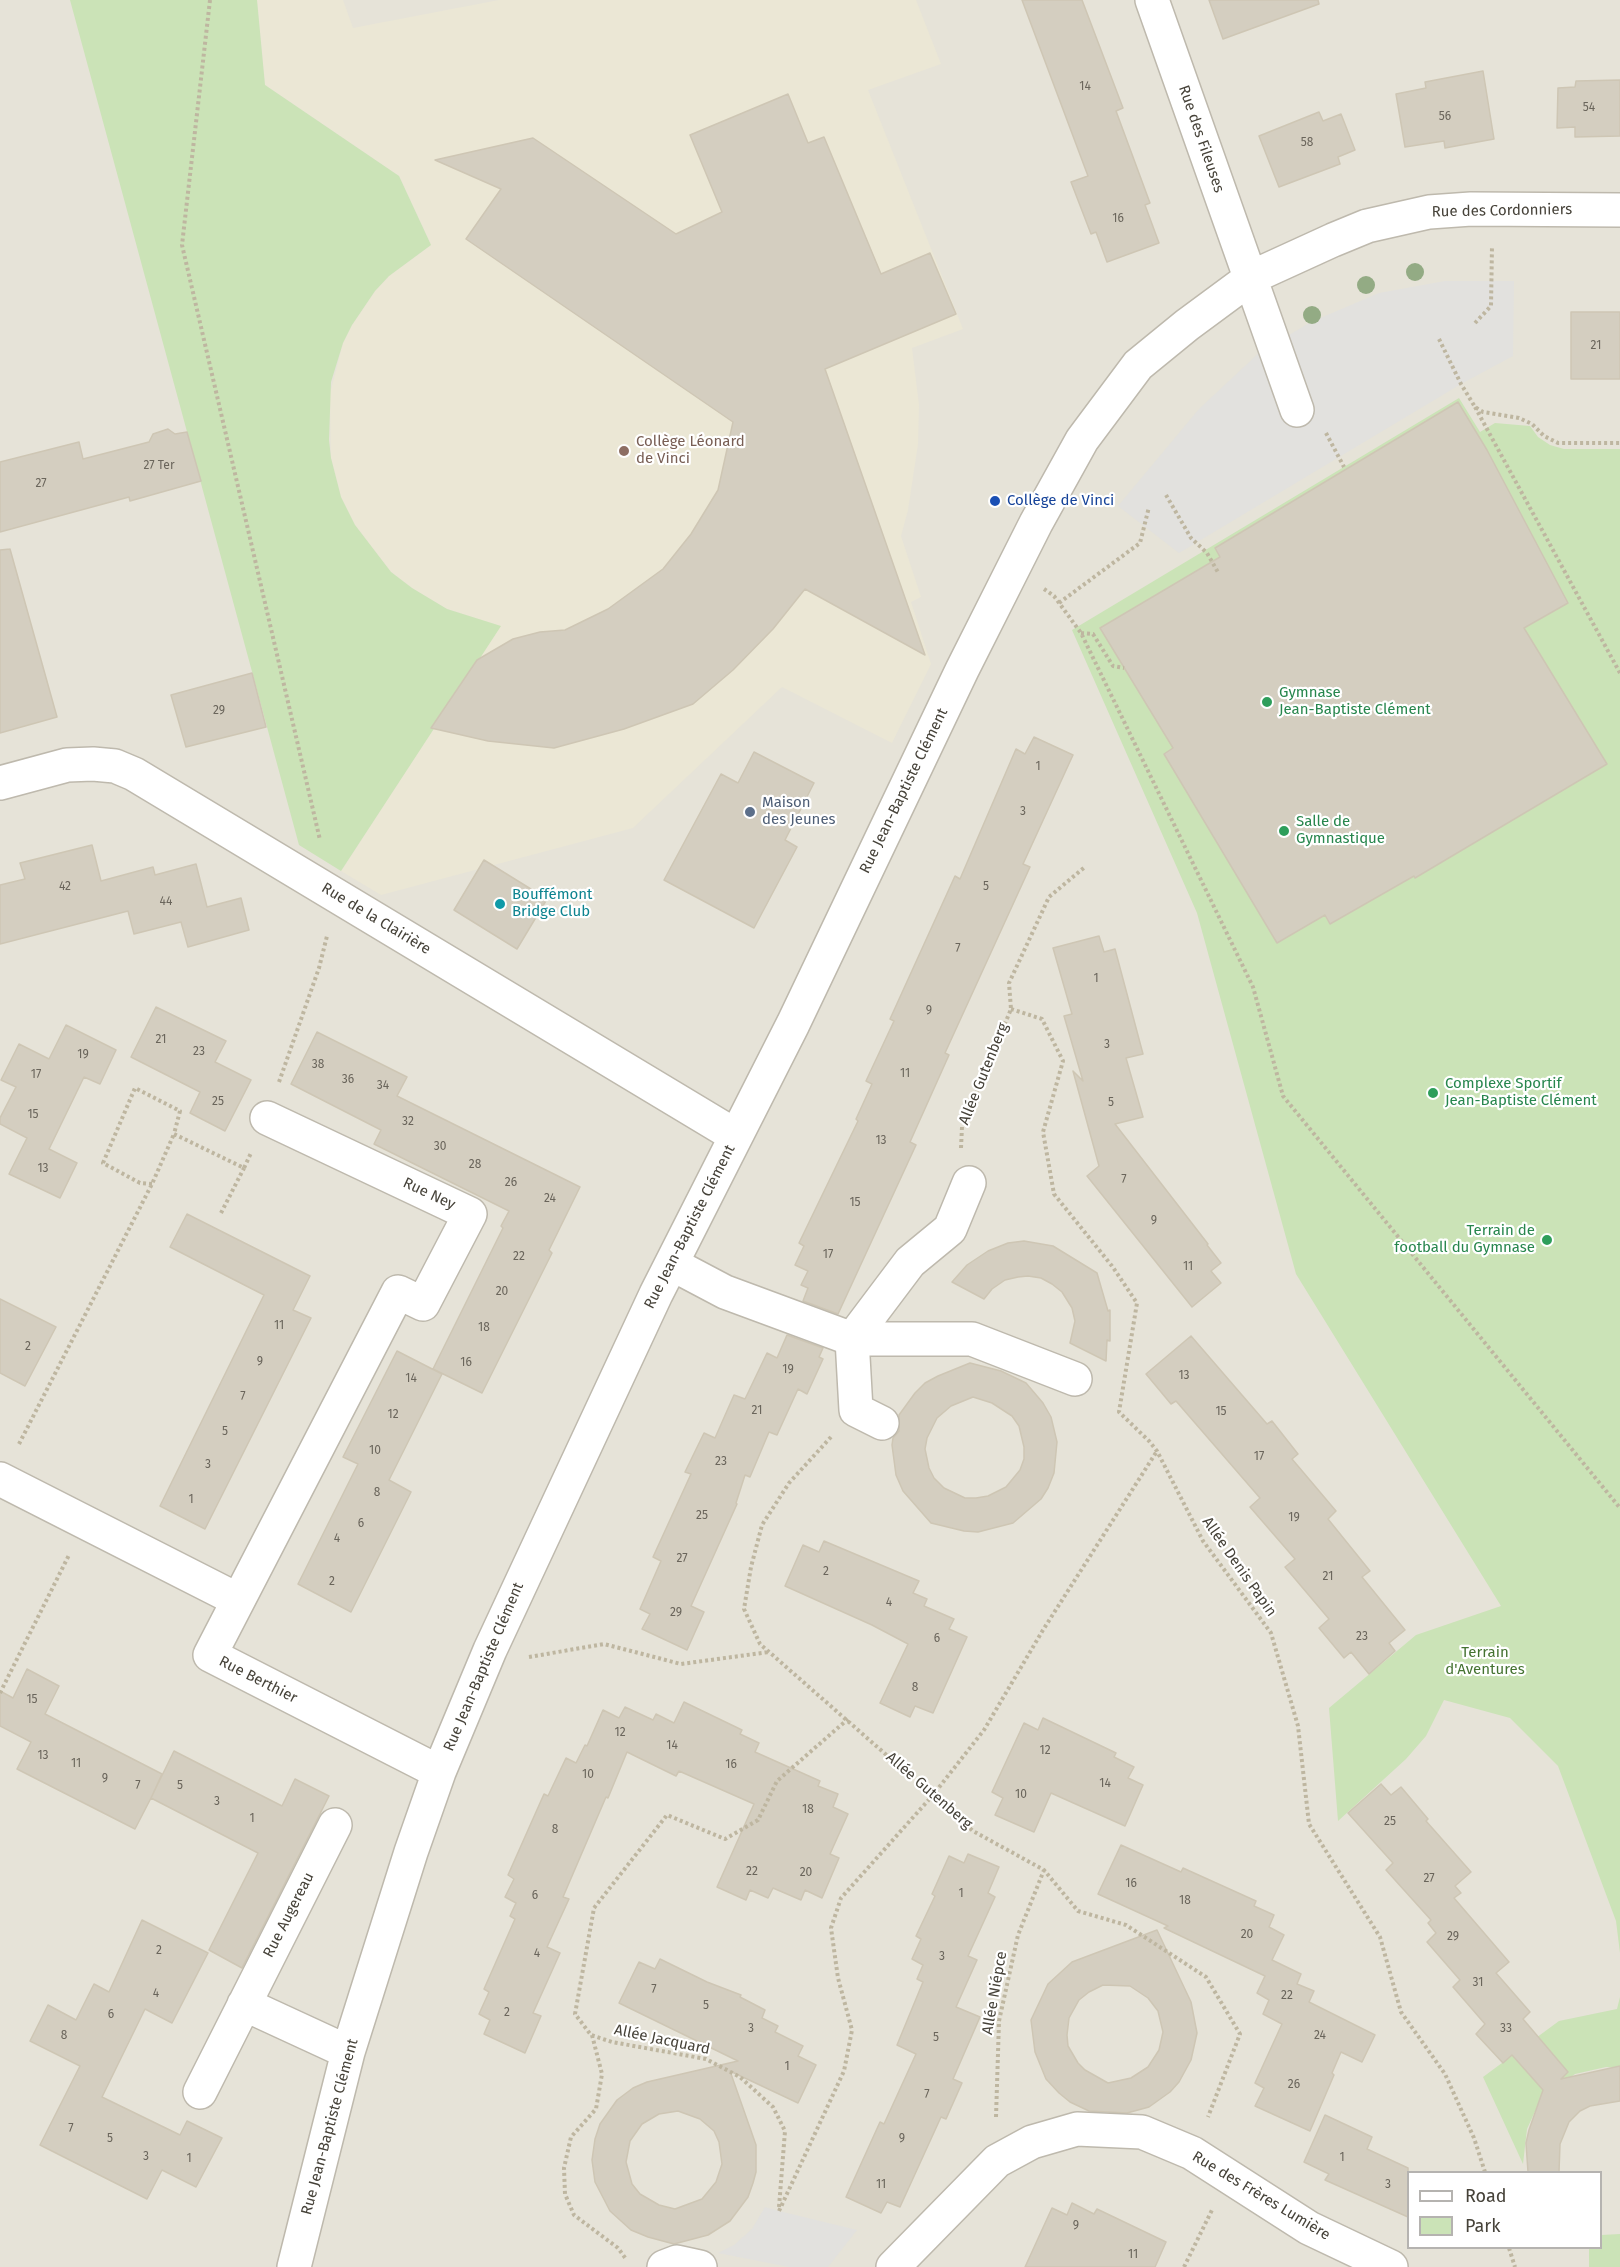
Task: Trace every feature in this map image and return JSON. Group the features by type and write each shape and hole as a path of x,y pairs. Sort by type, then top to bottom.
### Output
{"street":[{"name":"Rue des Fileuses","path":"1152,0 1297,410"},
{"name":"Rue des Cordonniers","path":"1252,278 1367,226 1429,212 1495,209 1620,210"},
{"name":"Rue Jean-Baptiste Clément","path":"294,2267 348,2052 411,1852 439,1772 490,1650 543,1533 672,1264 793,1024 962,670 1036,523 1082,440 1138,365 1187,325 1252,278"},
{"name":"Rue de la Clairière","path":"0,783 68,765 115,766 134,774 736,1136"},
{"name":"Rue Ney","path":"238,1600 398,1292 423,1304 470,1214 267,1118"},
{"path":"869,1417 852,1339 910,1262 950,1229 969,1183"},
{"path":"672,1264 725,1292 852,1339 972,1339 1075,1379"},
{"path":"0,1479 238,1600"},
{"name":"Rue Berthier","path":"238,1600 210,1655 439,1772"},
{"name":"Rue Augereau","path":"200,2092 335,1825"},
{"path":"244,2004 348,2052"},
{"name":"Rue des Frères Lumière","path":"893,2267 998,2162 1032,2142 1077,2129 1142,2132 1192,2153 1309,2228 1391,2267"},
{"path":"664,2267 677,2262 700,2267"}],"path":[{"path":"210,0 182,245 333,894 330,924 319,968 267,1118 221,1214"},
{"path":"1475,323 1491,306 1495,209"},
{"path":"1439,339 1620,673"},
{"path":"1475,406 1483,412 1519,418 1532,424 1544,436 1558,443 1620,443"},
{"path":"1166,495 1191,538 1207,553 1219,574"},
{"path":"1059,603 1140,543 1149,507"},
{"path":"1013,569 1054,596 1081,633 1253,987 1283,1096 1620,1508"},
{"path":"1081,633 1092,634 1113,666 1124,668"},
{"name":"Allée Gutenberg","path":"969,1183 961,1150 962,1127 1011,1009 1009,983 1049,897 1086,866"},
{"name":"Allée Denis Papin","path":"1011,1009 1042,1019 1063,1061 1043,1132 1054,1194 1112,1266 1137,1303 1119,1412 1157,1452 1203,1541 1271,1633 1299,1726 1309,1824 1380,1937 1401,2012 1445,2074 1474,2138 1485,2171"},
{"path":"0,1479 152,1184 174,1134 180,1111 135,1088 103,1163 140,1183 152,1184"},
{"path":"174,1134 244,1168"},
{"name":"Allée Gutenberg","path":"869,1417 789,1483 762,1526 751,1567 744,1610 760,1644 973,1831 1044,1870 1078,1911 1126,1925 1206,1977 1240,2034 1212,2110 1192,2153"},
{"path":"933,1795 984,1730 1043,1630 1157,1452"},
{"path":"0,1693 86,1522"},
{"path":"490,1650 511,1660 604,1644 681,1664 770,1652"},
{"name":"Allée Jacquard","path":"848,1719 777,1781 758,1820 725,1839 667,1815 594,1908 575,2014 591,2035 612,2042 706,2059 740,2077 773,2107 784,2131 779,2211 844,2071 852,2030 838,1978 831,1928 841,1898 933,1795"},
{"name":"Allée Niépce","path":"998,2162 996,2085 999,2020 1018,1935 1044,1870"},
{"path":"591,2035 602,2074 596,2109 571,2137 564,2168 565,2194 574,2216 618,2248 632,2267"},
{"path":"1184,2267 1229,2177"},
{"path":"1510,2249 1515,2267"}],"shaded area":[{"path":"0,0 1620,0 1620,2267 0,2267"},
{"name":"Collège Léonard de Vinci","path":"257,0 343,0 353,28 499,0 916,0 941,64 868,90 963,329 912,348 919,405 918,444 908,510 901,536 921,597 911,602 931,664 892,743 782,687 633,828 381,895 341,871 500,626 447,609 391,572 355,525 341,497 331,458 330,394 343,343 375,291 389,276 431,245 399,176 265,85"},
{"path":"1445,281 1514,281 1513,356 1461,384 1179,553 1118,506 1199,409 1260,352 1311,322 1379,293"},
{"path":"765,2207 857,2230 828,2267 789,2267 718,2253 734,2245 752,2229"}],"green space":[{"path":"70,0 257,0 265,85 399,176 431,245 389,276 375,291 343,343 331,382 329,440 331,458 341,497 355,525 391,572 447,609 501,626 341,871 299,845"},
{"name":"Complexe Sportif Jean-Baptiste Clément","path":"1459,398 1480,432 1495,423 1530,426 1538,437 1550,445 1564,449 1620,449 1620,1953 1616,1921 1558,1766 1510,1718 1444,1700 1426,1736 1406,1759 1338,1821 1329,1708 1416,1635 1501,1606 1296,1274 1197,913 1072,630"},
{"path":"1620,1997 1620,2068 1606,2067 1575,2074 1545,2096 1527,2129 1523,2164 1483,2077 1559,2021 1617,2009"},
{"path":"1620,2234 1620,2267 1589,2267 1589,2249 1602,2249 1602,2235"}],"building":[{"path":"1022,0 1082,0 1123,108 1116,111 1150,203 1145,205 1159,243 1107,262 1096,232 1091,234 1071,182 1088,176"},
{"path":"1209,0 1318,0 1319,4 1223,39"},
{"path":"1483,71 1494,139 1445,148 1444,141 1405,147 1396,94 1426,88 1425,82"},
{"path":"1620,80 1620,136 1575,137 1575,127 1557,128 1558,88 1575,87 1576,81"},
{"path":"788,94 808,143 824,137 881,274 930,253 956,314 825,369 925,655 805,589 773,629 733,670 693,704 624,729 554,748 488,741 431,728 477,660 513,639 540,632 565,630 608,609 663,569 691,534 718,490 733,422 466,239 501,189 435,160 533,138 676,234 722,212 690,135"},
{"path":"1319,112 1323,121 1341,114 1355,150 1338,157 1340,164 1279,187 1259,136"},
{"path":"1571,312 1620,312 1620,379 1571,379"},
{"name":"Gymnase Jean-Baptiste Clément","path":"1458,402 1487,450 1568,603 1524,628 1607,764 1415,878 1414,876 1330,924 1325,915 1277,943 1164,754 1173,748 1100,628 1220,557 1215,548"},
{"path":"168,429 175,434 187,432 201,481 130,501 129,497 0,532 0,462 79,442 83,459 149,442 153,434"},
{"path":"10,549 57,717 0,733 0,550"},
{"path":"252,673 266,727 186,747 171,695"},
{"path":"1034,737 1073,755 1023,864 1030,867 945,1053 949,1055 910,1142 916,1145 838,1314 803,1301 808,1288 801,1285 808,1271 795,1265 804,1246 799,1243 858,1121 856,1119 872,1084 866,1081 894,1021 890,1019 955,876 960,879 1016,749 1025,754"},
{"name":"Maison des Jeunes","path":"754,752 814,783 785,840 797,847 754,928 664,880 721,774 738,783"},
{"path":"92,845 101,881 153,867 155,875 196,864 207,907 241,898 249,930 188,947 181,922 134,934 128,911 0,944 0,885 25,879 20,863"},
{"name":"Bouffémont Bridge Club","path":"484,860 547,899 517,949 454,910"},
{"path":"1099,936 1104,952 1115,949 1143,1054 1126,1058 1143,1117 1115,1124 1221,1263 1211,1271 1221,1283 1192,1307 1087,1176 1099,1166 1073,1071 1083,1081 1064,1016 1072,1014 1053,948"},
{"path":"156,1007 226,1041 215,1062 251,1080 225,1131 190,1113 200,1092 131,1057"},
{"path":"66,1025 116,1050 100,1084 84,1077 49,1149 77,1163 60,1198 9,1174 27,1138 0,1124 0,1118 16,1087 1,1080 19,1044 49,1059"},
{"path":"317,1032 407,1077 397,1096 580,1187 549,1250 552,1253 482,1393 433,1369 503,1228 501,1226 509,1211 374,1144 381,1130 291,1084"},
{"path":"187,1214 310,1276 293,1310 311,1318 205,1529 160,1506 264,1295 170,1247"},
{"path":"1024,1241 1053,1246 1097,1273 1108,1311 1110,1310 1110,1341 1107,1340 1106,1361 1070,1343 1075,1321 1072,1308 1062,1292 1041,1278 1028,1276 1005,1280 992,1289 984,1299 952,1282 967,1265 988,1251 1008,1243"},
{"path":"0,1299 56,1327 25,1386 0,1373"},
{"path":"787,1335 823,1348 819,1357 823,1359 807,1394 798,1389 777,1435 769,1432 750,1477 745,1475 737,1504 691,1606 704,1612 687,1650 642,1629 650,1614 640,1609 661,1561 653,1557 691,1474 685,1472 704,1433 715,1438 734,1395 745,1399 767,1353 777,1358"},
{"path":"1191,1336 1267,1424 1272,1421 1298,1454 1292,1459 1336,1511 1328,1519 1370,1571 1362,1577 1405,1630 1389,1643 1395,1651 1369,1674 1351,1652 1344,1658 1319,1628 1329,1619 1285,1567 1295,1559 1250,1507 1260,1498 1176,1401 1171,1404 1146,1374"},
{"path":"397,1351 442,1374 389,1480 411,1492 351,1612 298,1584 358,1464 343,1457"},
{"path":"970,1363 1001,1371 1026,1383 1043,1403 1051,1417 1057,1442 1054,1473 1041,1499 1013,1523 978,1532 931,1523 903,1491 896,1475 892,1445 893,1438 899,1431 899,1415 925,1383","holes":["973,1397 992,1403 1012,1416 1019,1426 1024,1459 1020,1470 1006,1487 988,1496 965,1498 944,1488 934,1478 929,1468 925,1449 927,1438 937,1418 951,1406"]},
{"path":"824,1541 919,1581 913,1593 927,1599 924,1606 954,1619 949,1629 967,1637 933,1713 915,1706 910,1717 880,1703 908,1644 872,1625 785,1586 803,1545 819,1552"},
{"path":"27,1669 59,1686 45,1714 162,1774 135,1829 17,1769 31,1742 0,1726 0,1691 13,1698"},
{"path":"684,1702 742,1730 740,1734 759,1743 755,1752 820,1781 818,1786 838,1794 833,1807 848,1814 830,1854 839,1858 822,1898 805,1890 801,1900 773,1888 768,1898 750,1890 746,1900 717,1887 754,1804 679,1771 676,1776 627,1752 563,1897 569,1899 547,1947 560,1953 533,2013 541,2016 525,2053 484,2034 490,2020 479,2014 489,1992 484,1989 515,1919 510,1916 516,1903 505,1897 514,1879 508,1875 544,1794 548,1796 566,1758 576,1763 585,1745 587,1746 603,1710 619,1718 625,1707 653,1720 656,1714 674,1723"},
{"path":"1043,1718 1116,1753 1114,1757 1134,1767 1128,1778 1143,1785 1125,1826 1051,1793 1034,1832 995,1815 1003,1798 992,1792 1024,1723 1038,1730"},
{"path":"174,1751 282,1806 295,1779 329,1796 242,1968 209,1950 258,1853 151,1798"},
{"path":"1381,1784 1391,1795 1401,1787 1428,1819 1426,1821 1471,1872 1455,1886 1461,1893 1454,1898 1509,1962 1496,1973 1530,2012 1523,2019 1568,2072 1561,2079 1620,2066 1620,2101 1590,2106 1580,2111 1569,2122 1560,2144 1559,2171 1528,2171 1526,2143 1543,2090 1512,2055 1503,2063 1476,2034 1485,2024 1453,1987 1460,1980 1427,1942 1436,1933 1428,1923 1431,1920 1386,1870 1393,1863 1348,1813"},
{"path":"1121,1845 1181,1872 1183,1868 1256,1901 1254,1906 1274,1915 1269,1927 1284,1935 1272,1960 1301,1974 1297,1984 1314,1991 1309,2002 1375,2035 1362,2062 1341,2052 1332,2073 1334,2075 1310,2131 1255,2106 1264,2088 1255,2083 1282,2024 1263,2014 1269,2000 1257,1993 1265,1976 1164,1928 1168,1926 1098,1894"},
{"path":"968,1854 999,1867 988,1893 995,1897 968,1956 977,1960 956,2007 980,2017 953,2079 962,2083 946,2119 941,2117 900,2207 887,2202 881,2213 846,2197 880,2122 884,2124 916,2054 897,2045 923,1982 917,1979 923,1965 912,1959 921,1939 916,1936 935,1896 932,1894 949,1856 964,1863"},
{"path":"142,1920 208,1953 172,2023 145,2009 102,2097 180,2135 187,2121 222,2138 196,2187 162,2170 147,2199 40,2145 80,2066 30,2041 48,2005 76,2020 94,1984 109,1992"},
{"path":"1157,1930 1191,2002 1197,2033 1191,2060 1179,2082 1170,2092 1149,2107 1127,2113 1089,2111 1070,2102 1046,2079 1035,2052 1031,2020 1048,1984 1072,1962","holes":["1103,1985 1130,1986 1148,1998 1158,2011 1163,2032 1159,2050 1148,2067 1131,2078 1108,2083 1085,2070 1078,2063 1068,2046 1069,2018 1079,2000 1089,1992"]},
{"path":"660,1959 707,1982 741,1995 740,1997 765,2010 762,2018 778,2026 775,2032 803,2046 798,2056 816,2065 798,2103 730,2071 756,2145 756,2172 753,2183 748,2197 730,2221 708,2235 674,2244 631,2230 610,2211 595,2182 592,2160 600,2124 617,2100 633,2088 647,2082 738,2061 619,2003 639,1962 655,1969","holes":["678,2111 700,2119 714,2131 719,2142 722,2164 716,2182 702,2199 675,2209 659,2205 640,2194 632,2184 626,2162 630,2141 642,2124 659,2114"]},
{"path":"1325,2115 1372,2137 1367,2149 1408,2168 1407,2217 1325,2180 1329,2174 1304,2162"},
{"path":"1072,2203 1094,2214 1097,2209 1166,2242 1155,2267 1025,2267 1052,2208 1067,2215"}],"place":[{"name":"Collège Léonard de Vinci","path":"624,451"},
{"name":"Collège de Vinci","path":"995,501"},
{"name":"Gymnase Jean-Baptiste Clément","path":"1267,702"},
{"name":"Maison des Jeunes","path":"750,812"},
{"name":"Salle de Gymnastique","path":"1284,831"},
{"name":"Bouffémont Bridge Club","path":"500,904"},
{"name":"Complexe Sportif Jean-Baptiste Clément","path":"1433,1093"},
{"name":"Terrain de football du Gymnase","path":"1547,1240"}],"park label":[{"name":"Terrain d'Aventures","path":"1485,1662"}]}
